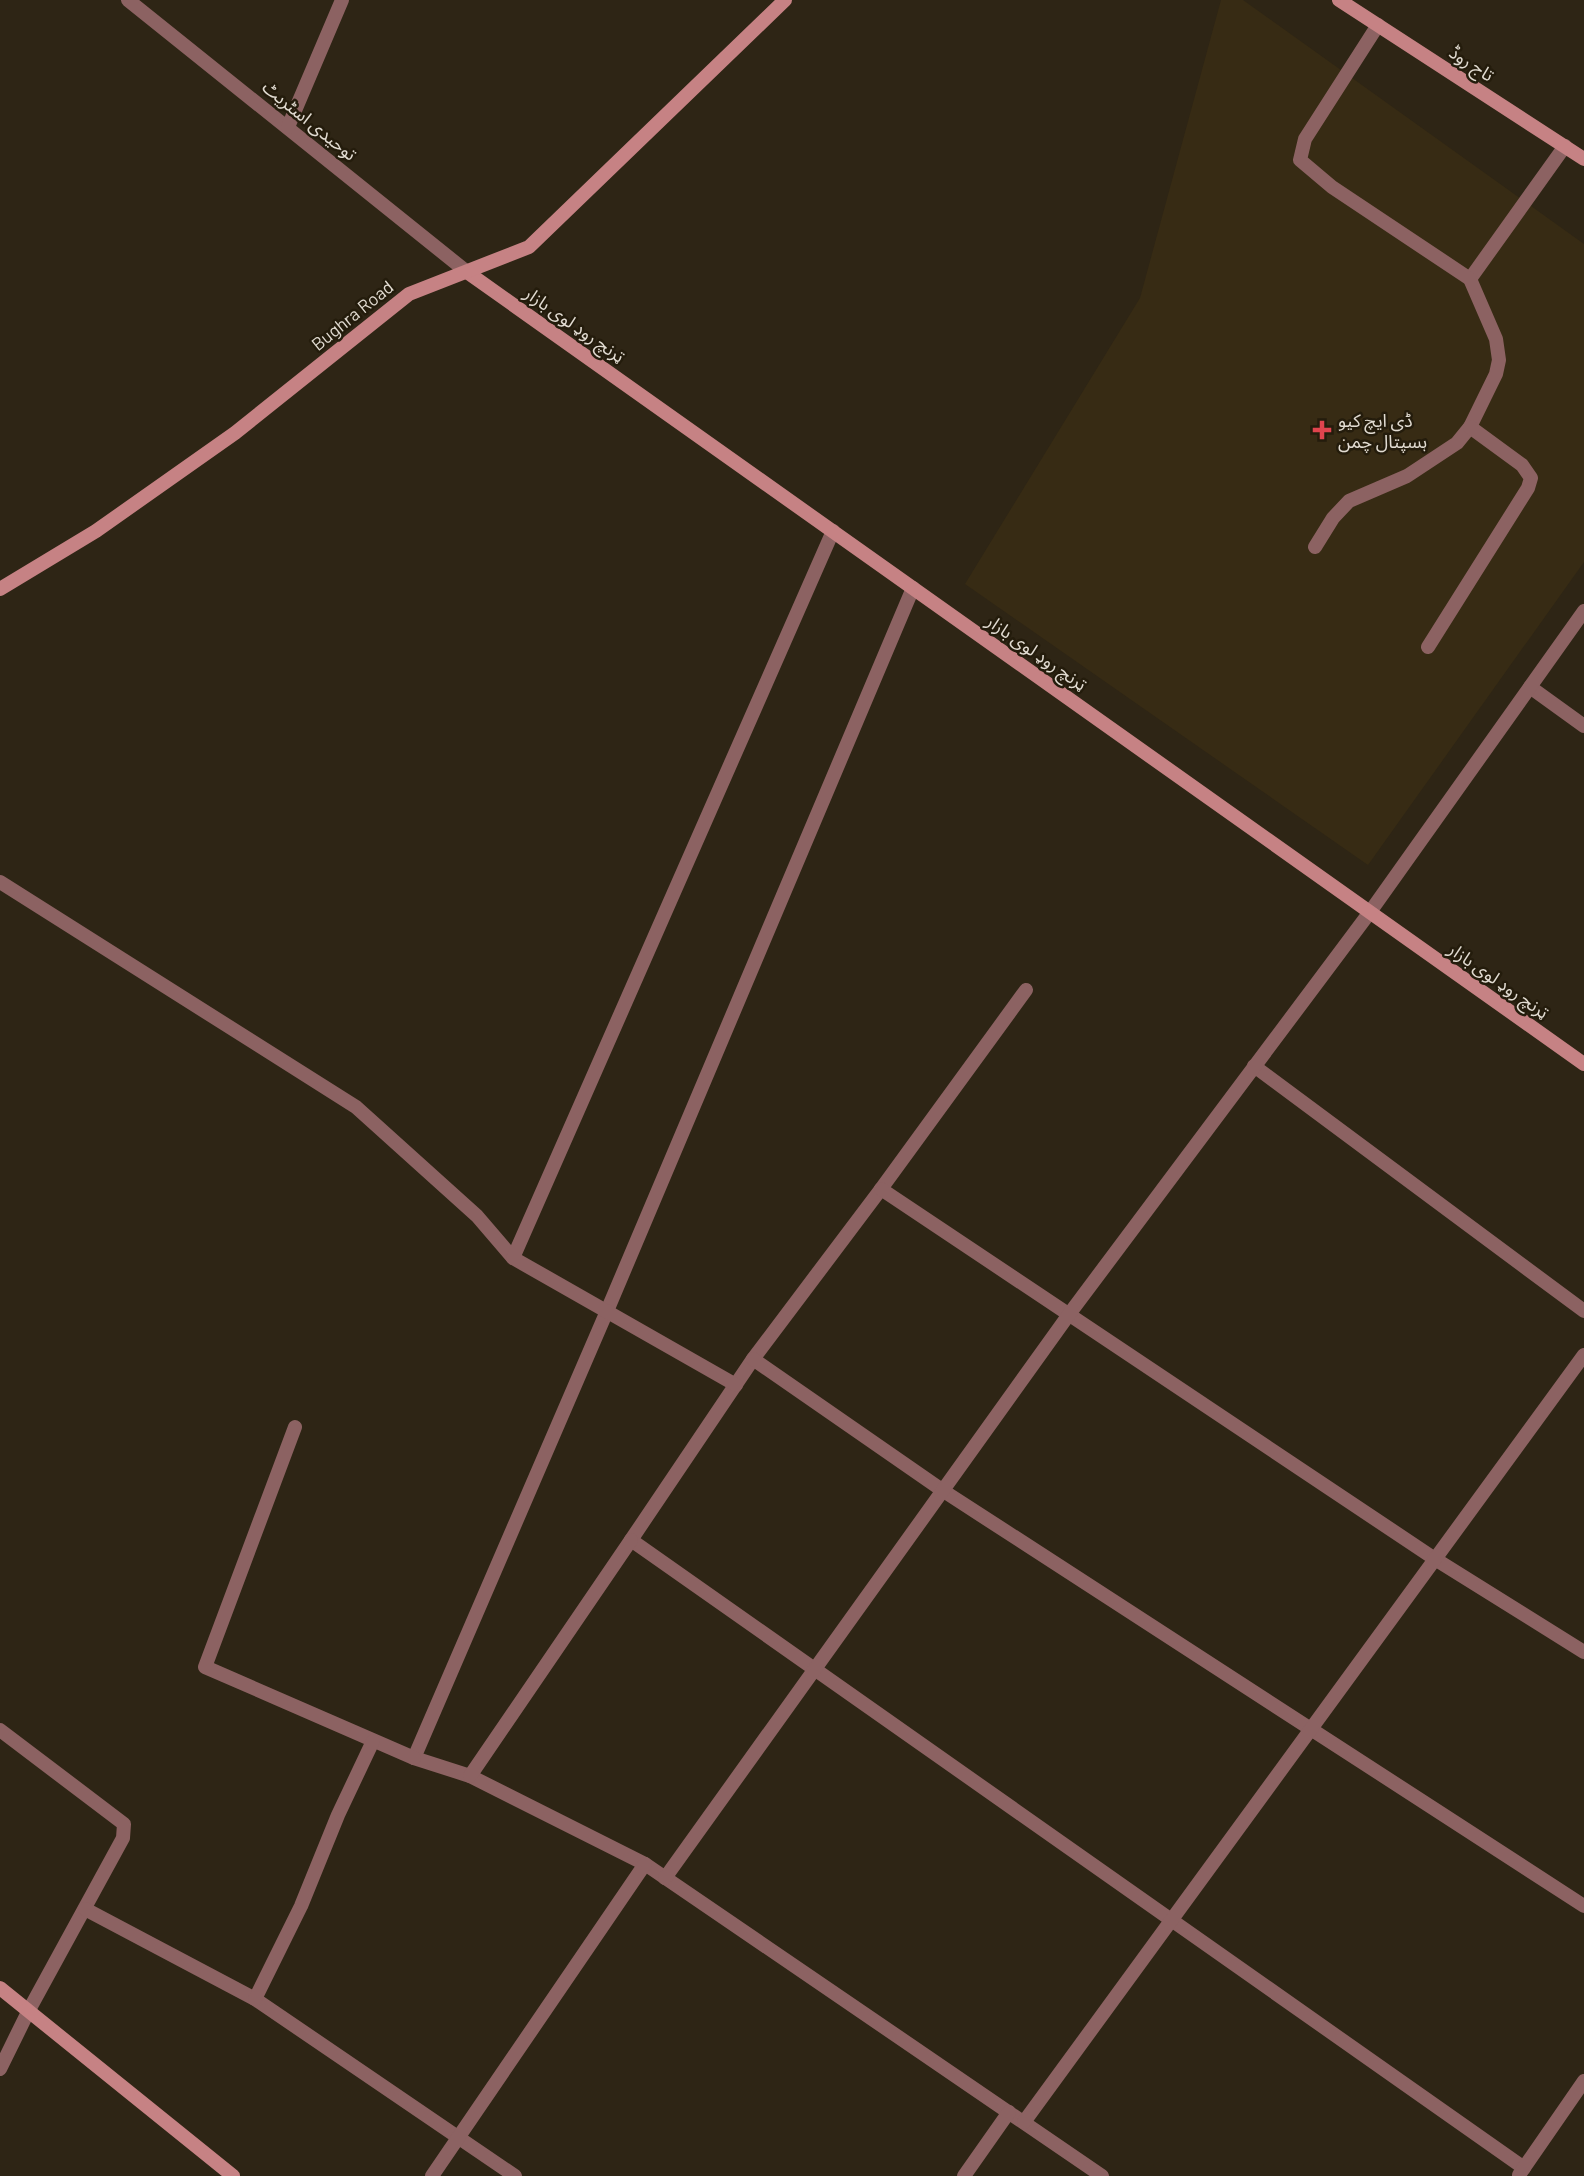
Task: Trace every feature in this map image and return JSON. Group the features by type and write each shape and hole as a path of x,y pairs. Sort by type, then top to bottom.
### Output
{"street":[{"name":"توحیدی اسٹریٹ","path":"128,0 467,272"},
{"path":"288,127 342,0"},
{"name":"Bughra Road","path":"0,589 96,531 235,433 409,294 529,247 785,0"},
{"name":"تاج روڈ","path":"1339,0 1584,159"},
{"path":"1315,547 1333,518 1349,501 1422,468 1457,443 1470,427 1496,374 1499,359 1496,339 1470,279 1332,187 1300,160 1305,139 1378,25"},
{"path":"1470,279 1565,146"},
{"name":"ټرنچ روډ لوی بازار","path":"467,272 1584,1064"},
{"path":"1428,647 1528,488 1531,478 1522,465 1470,427"},
{"path":"513,1258 833,531"},
{"path":"414,1758 607,1311 913,588"},
{"path":"665,1878 1070,1313 1370,912 1584,611"},
{"path":"1530,687 1584,726"},
{"path":"0,882 356,1107 477,1216 513,1258 736,1385"},
{"path":"470,1776 753,1359 1026,990"},
{"path":"1255,1066 1584,1311"},
{"path":"881,1189 1435,1559 1584,1652"},
{"path":"1024,2122 1584,1355"},
{"path":"753,1359 942,1490 1584,1906"},
{"path":"295,1427 205,1667 414,1758 470,1776 645,1864 1102,2176"},
{"path":"631,1540 1172,1920 1521,2172 1584,2081"},
{"path":"0,1730 124,1824 123,1838 29,2010 0,2069"},
{"path":"254,1999 301,1906 338,1815 373,1741"},
{"path":"432,2176 645,1864"},
{"path":"85,1909 254,1999 516,2176"},
{"path":"0,1988 233,2176"},
{"path":"964,2176 1009,2112"}],"shaded area":[{"name":"ڈی ایچ کیو ہسپتال چمن","path":"1221,0 1243,0 1584,244 1584,562 1368,865 965,584 1140,298"}],"place":[{"name":"ڈی ایچ کیو ہسپتال چمن","path":"1322,430"}]}
